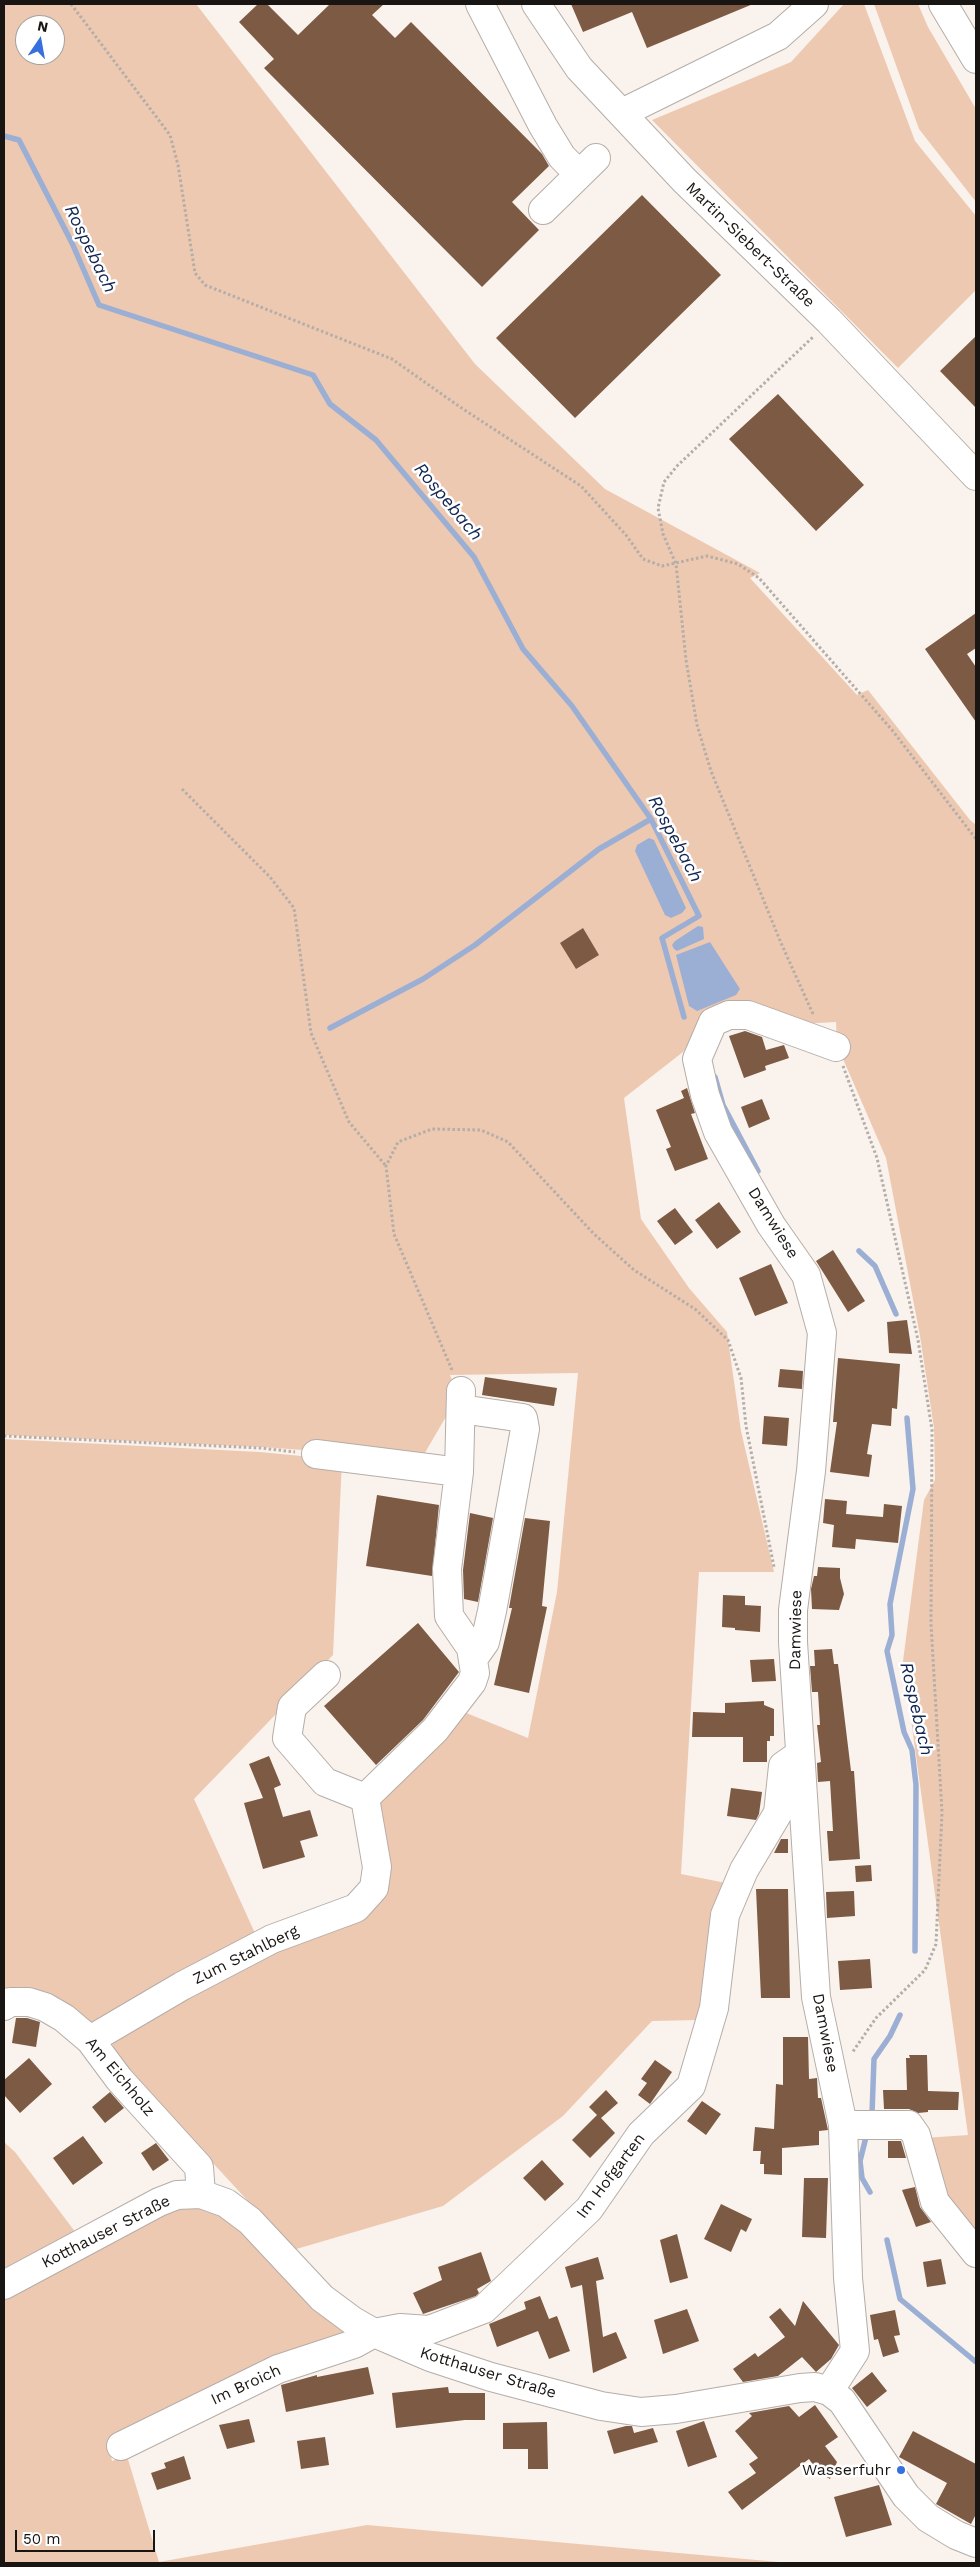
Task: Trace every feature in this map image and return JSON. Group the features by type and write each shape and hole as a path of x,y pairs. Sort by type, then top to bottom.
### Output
{"street":[{"path":"480,4 543,126 562,157 587,166 543,210"},
{"name":"Martin-Siebert-Straße","path":"536,4 579,68 684,180 829,322 976,476"},
{"path":"622,113 778,36 814,4"},
{"path":"943,4 976,59"},
{"name":"Damwiese","path":"829,2391 855,2351 848,2278 843,2125 816,1996 793,1642 793,1610 811,1471 822,1333 806,1274 772,1224 718,1132 704,1095 697,1059 712,1022 729,1015 748,1015 836,1047"},
{"path":"326,1675 292,1707 287,1738 325,1782 365,1798 435,1730 472,1682 475,1673 471,1648 449,1616 447,1569 458,1472 461,1400 524,1418 525,1429 492,1611 484,1642 473,1659"},
{"path":"316,1454 458,1472"},
{"name":"Im Hofgarten","path":"374,2333 400,2328 429,2330 484,2309 589,2210 640,2134 691,2086 714,2008 725,1915 744,1870 778,1813 783,1766 800,1754"},
{"name":"Zum Stahlberg","path":"90,2040 182,1986 272,1939 356,1908 374,1888 377,1867 365,1798"},
{"name":"Am Eichholz","path":"4,2006 10,2002 30,2002 45,2007 64,2018 90,2040 119,2079 199,2167 201,2194"},
{"path":"843,2125 909,2125 916,2135 935,2202 976,2253"},
{"name":"Kotthauser Straße","path":"4,2284 159,2202 177,2195 201,2194 226,2204 250,2222 322,2298 374,2333 430,2357 491,2377 601,2406 641,2412 676,2409 800,2388 815,2387 829,2391"},
{"name":"Im Broich","path":"121,2446 278,2369 354,2344 374,2333"},
{"path":"829,2391 842,2401 906,2496 928,2518 956,2536 976,2543"}],"path":[{"path":"71,4 170,135 178,165 195,273 205,285 392,359 460,407 581,486 616,523 643,559 662,566 707,556 738,564 759,578 892,730 976,839"},
{"path":"815,1018 781,943 711,771 698,725 686,660 676,564 663,534 658,508 664,482 677,466 829,322"},
{"path":"182,789 270,877 294,908 311,1033 349,1122 386,1166"},
{"path":"834,2078 876,2018 925,1970 936,1944 942,1812 931,1624 932,1430 918,1340 877,1158 836,1047"},
{"path":"461,1400 394,1234 386,1166 398,1142 432,1129 481,1130 508,1142 594,1234 627,1264 695,1309 728,1340 741,1378 746,1426 775,1573"},
{"path":"4,1436 261,1448 316,1454"}],"shaded area":[{"path":"4,4 196,4 475,364 605,489 760,573 750,578 857,695 868,690 970,820 976,825 976,2240 941,2199 924,2138 968,2135 903,1661 924,1500 935,1480 934,1428 920,1336 886,1158 837,1045 836,1022 800,1024 708,1017 683,1052 624,1098 641,1219 689,1288 727,1332 741,1431 774,1572 699,1572 681,1874 726,1883 698,2020 652,2021 563,2116 443,2206 293,2250 119,2061 111,2040 376,1888 367,1797 454,1708 528,1738 557,1592 578,1373 450,1375 458,1396 419,1463 343,1453 262,1447 4,1435"},
{"path":"844,4 864,4 915,141 976,216 976,290 898,368 652,120 791,62"},
{"path":"874,4 918,4 928,27 976,109 976,202 919,129"},
{"path":"4,1439 260,1452 342,1460 333,1655 194,1799 259,1942 105,2025 87,2024 61,1999 32,1990 4,1996"},
{"path":"4,2142 15,2152 76,2233 4,2271"},
{"path":"168,2206 195,2206 215,2209 249,2234 341,2322 343,2335 275,2362 108,2444 112,2461 127,2456 159,2562 367,2525 790,2563 4,2563 4,2294"}],"water":[{"path":"649,838 654,840 686,908 682,913 671,918 665,915 635,851 637,845"},
{"path":"698,926 703,927 704,939 677,951 674,949 672,945 675,941"},
{"path":"710,942 740,989 736,995 697,1011 689,1006 676,955"}],"building":[{"path":"258,4 267,4 298,35 330,4 384,4 372,15 395,38 411,22 542,154 549,166 512,202 539,230 482,287 264,68 274,59 239,22"},
{"path":"571,4 753,4 647,48 632,12 583,32"},
{"path":"642,195 721,275 575,418 496,338"},
{"path":"976,336 976,408 940,371"},
{"path":"778,394 864,485 816,531 729,439"},
{"path":"976,613 976,648 967,654 976,667 976,722 925,649"},
{"path":"583,928 599,955 576,969 560,943"},
{"path":"745,1031 762,1037 766,1050 784,1045 789,1058 765,1066 766,1070 744,1078 729,1036"},
{"path":"687,1088 695,1113 691,1114 708,1159 675,1171 666,1149 671,1147 656,1110 684,1098 681,1091"},
{"path":"762,1099 770,1119 749,1128 741,1107"},
{"path":"719,1202 741,1232 717,1249 695,1220"},
{"path":"675,1208 693,1232 675,1245 657,1221"},
{"path":"833,1250 865,1301 848,1312 816,1261"},
{"path":"771,1264 788,1303 755,1316 739,1278"},
{"path":"907,1320 912,1354 889,1353 887,1322"},
{"path":"838,1358 900,1364 897,1409 892,1408 891,1426 872,1424 867,1454 872,1455 869,1477 830,1472 837,1422 833,1422"},
{"path":"780,1369 803,1371 802,1389 778,1387"},
{"path":"485,1377 557,1388 554,1406 482,1395"},
{"path":"764,1416 789,1418 787,1446 762,1444"},
{"path":"377,1495 439,1505 432,1576 366,1566"},
{"path":"825,1499 847,1501 846,1514 883,1517 884,1504 902,1506 898,1543 856,1539 855,1549 832,1547 834,1525 823,1523"},
{"path":"470,1513 493,1518 478,1602 464,1599 463,1570"},
{"path":"525,1518 550,1521 542,1606 547,1607 529,1693 494,1685 512,1608 509,1608"},
{"path":"818,1567 840,1568 840,1578 844,1594 839,1610 812,1609 811,1589 814,1576 817,1576"},
{"path":"723,1595 745,1596 745,1605 761,1606 760,1632 722,1627"},
{"path":"418,1623 459,1672 423,1720 376,1765 324,1706"},
{"path":"832,1649 834,1664 838,1664 851,1771 854,1771 860,1859 829,1861 827,1831 833,1831 830,1781 818,1782 817,1763 821,1762 817,1725 820,1725 818,1692 812,1692 810,1666 815,1666 814,1650"},
{"path":"774,1659 776,1681 752,1682 750,1660"},
{"path":"764,1701 764,1705 774,1709 774,1736 770,1736 770,1741 767,1741 767,1762 743,1762 743,1737 692,1737 693,1712 725,1713 725,1703"},
{"path":"269,1756 281,1785 274,1788 283,1817 310,1810 318,1836 300,1841 305,1857 263,1869 244,1803 263,1798 249,1764"},
{"path":"731,1788 762,1792 759,1814 756,1820 727,1816"},
{"path":"781,1839 788,1839 788,1853 774,1853"},
{"path":"871,1865 872,1881 856,1882 855,1866"},
{"path":"756,1889 788,1889 790,1998 761,1998"},
{"path":"854,1891 855,1916 827,1918 826,1892"},
{"path":"870,1959 872,1988 840,1990 838,1961"},
{"path":"16,2018 27,2018 40,2022 36,2047 12,2043"},
{"path":"783,2037 808,2037 809,2079 817,2078 818,2098 821,2098 828,2130 819,2131 819,2145 782,2148 782,2175 764,2174 764,2164 760,2164 761,2151 753,2151 755,2127 774,2129 776,2084 783,2085"},
{"path":"909,2055 927,2055 928,2091 959,2092 958,2110 928,2110 928,2112 918,2113 909,2109 884,2109 883,2090 907,2090 906,2058 910,2058"},
{"path":"29,2058 52,2084 20,2113 4,2095 4,2080"},
{"path":"655,2060 672,2072 650,2104 638,2095 647,2083 641,2079"},
{"path":"606,2090 618,2103 601,2118 615,2133 590,2158 572,2140 597,2115 589,2107"},
{"path":"110,2092 124,2108 105,2123 92,2107"},
{"path":"702,2101 721,2114 706,2135 687,2121"},
{"path":"83,2136 103,2163 73,2185 53,2158"},
{"path":"888,2141 901,2141 906,2158 888,2158"},
{"path":"156,2143 169,2160 153,2171 141,2153"},
{"path":"542,2160 564,2184 545,2201 523,2178"},
{"path":"804,2178 828,2178 826,2238 802,2237"},
{"path":"915,2187 920,2207 931,2222 916,2227 902,2190"},
{"path":"721,2204 752,2219 746,2232 741,2229 731,2252 704,2239"},
{"path":"677,2234 688,2278 670,2283 660,2240"},
{"path":"481,2252 491,2281 477,2289 479,2293 476,2296 423,2314 413,2293 442,2280 438,2267"},
{"path":"598,2257 604,2279 596,2281 603,2337 616,2332 627,2358 593,2373 582,2285 571,2288 565,2267"},
{"path":"941,2259 946,2284 927,2287 923,2262"},
{"path":"540,2296 549,2319 557,2316 570,2351 549,2359 538,2331 497,2347 489,2324 526,2309 524,2302"},
{"path":"803,2301 839,2345 831,2359 816,2372 802,2357 778,2376 743,2382 733,2369 755,2353 758,2357 785,2337 769,2317 780,2308 795,2326"},
{"path":"687,2309 699,2341 663,2354 654,2320"},
{"path":"895,2310 900,2335 894,2336 899,2352 883,2357 878,2339 874,2340 870,2315"},
{"path":"368,2367 374,2394 286,2412 281,2385 317,2375 317,2377"},
{"path":"872,2372 887,2391 867,2407 852,2388"},
{"path":"448,2387 449,2393 485,2393 485,2420 465,2420 396,2428 392,2393"},
{"path":"815,2405 838,2437 825,2446 837,2462 830,2479 817,2471 809,2459 742,2510 728,2492 756,2473 749,2464 758,2458 735,2431 752,2416 749,2413 789,2406 799,2417"},
{"path":"249,2419 255,2442 227,2449 219,2425"},
{"path":"704,2421 717,2457 688,2467 676,2431"},
{"path":"547,2422 548,2469 528,2469 528,2449 503,2449 503,2423"},
{"path":"632,2426 634,2433 653,2428 658,2442 614,2454 607,2431"},
{"path":"913,2431 976,2464 976,2514 971,2524 936,2504 947,2483 899,2457"},
{"path":"325,2437 329,2465 301,2469 297,2441"},
{"path":"184,2456 191,2479 157,2490 151,2473 166,2468 164,2463"},
{"path":"879,2485 892,2525 846,2537 834,2497"}],"waterway":[{"name":"Rospebach","path":"4,136 19,140 72,243 99,305 313,375 330,404 376,440 474,557 523,649 572,706 651,819 699,916 662,938 684,1017"},
{"path":"330,1028 423,979 475,945 599,849 651,819"},
{"name":"Rospebach","path":"715,1077 723,1105 758,1171"},
{"name":"Rospebach","path":"859,1251 875,1266 896,1314"},
{"name":"Rospebach","path":"907,1418 913,1489 890,1604 892,1635 887,1651 904,1732 912,1750 916,1785 915,1951"},
{"name":"Rospebach","path":"872,2114 874,2059 890,2036 900,2015"},
{"name":"Rospebach","path":"867,2133 860,2161 862,2178 870,2192"},
{"name":"Rospebach","path":"887,2240 900,2299 976,2362"}],"place":[{"name":"Wasserfuhr","path":"901,2470"}]}
